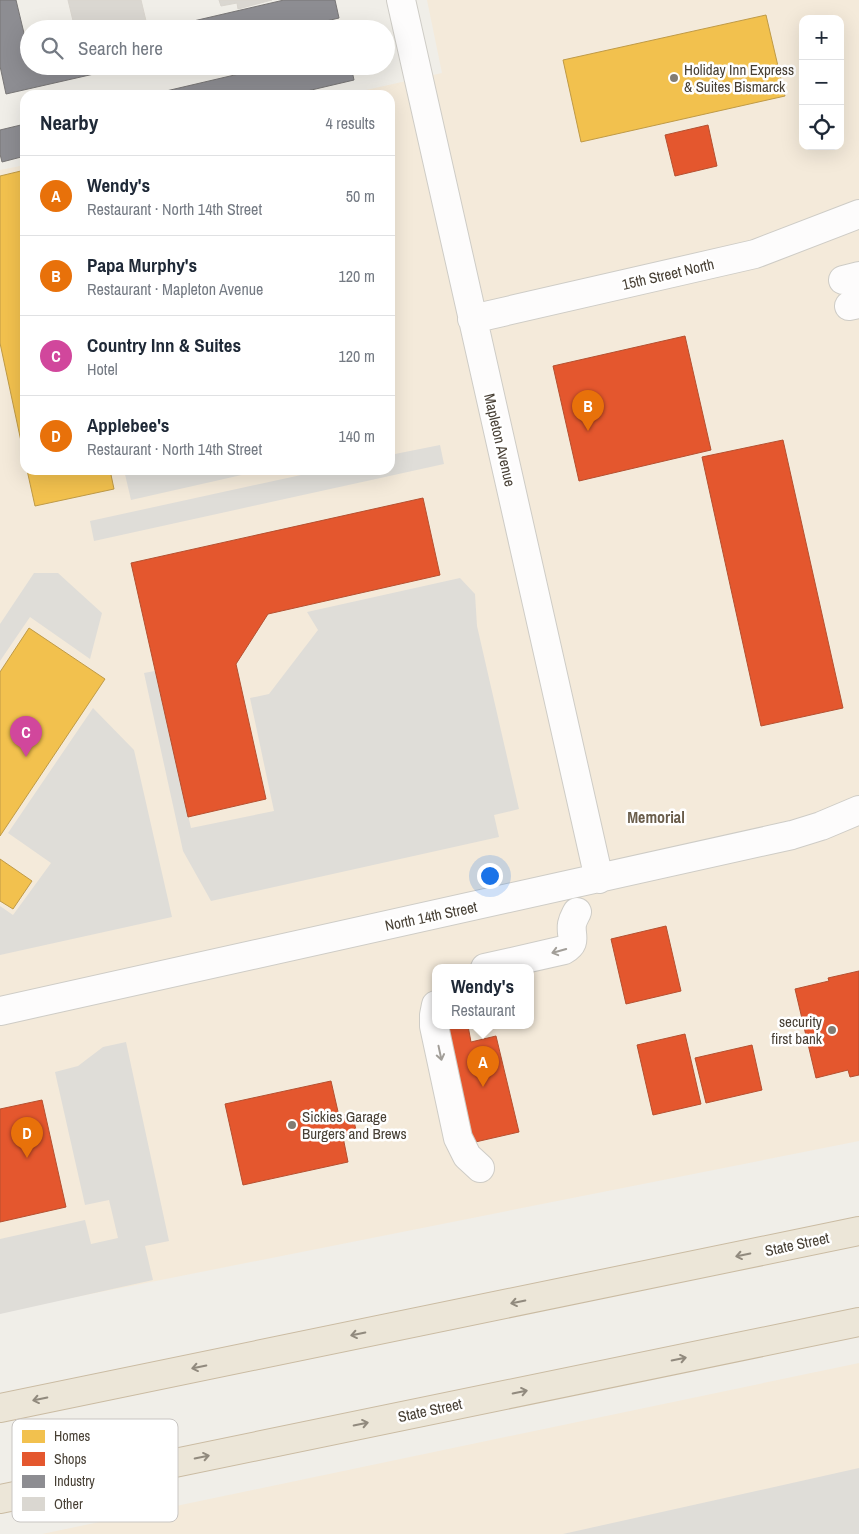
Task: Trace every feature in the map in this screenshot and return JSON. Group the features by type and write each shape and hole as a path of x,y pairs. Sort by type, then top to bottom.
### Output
{"highway":[{"name":"State Street","path":"0,1408 859,1231"},
{"name":"State Street","path":"178,1462 859,1322"}],"street":[{"name":"Mapleton Avenue","path":"401,0 599,879"},
{"name":"15th Street North","path":"472,319 755,254 859,214"},
{"name":"North 14th Street","path":"0,1011 792,835 821,826 859,810"},
{"path":"503,964 564,950 569,947 573,942 572,924 577,912"},
{"path":"435,1029 458,1138 467,1156 480,1168"}],"shaded area":[{"path":"427,0 859,0 859,1141 0,1312 0,170 20,166 20,475 395,475 395,90 366,90 442,73"},
{"path":"440,445 444,464 395,475 395,454"},
{"path":"125,475 242,475 131,500"},
{"path":"301,475 394,475 94,541 90,521"},
{"path":"34,573 58,573 102,613 90,659 30,617 0,661 0,624"},
{"path":"460,578 475,594 477,626 519,809 494,815 499,837 211,901 183,851 144,673 155,671 191,828 274,811 250,698 269,694 318,630 307,612"},
{"path":"93,708 134,750 172,917 0,955 0,906 13,915 51,863 8,833"},
{"path":"126,1042 169,1241 145,1246 153,1280 0,1314 0,1239 85,1220 91,1244 118,1238 109,1200 85,1205 55,1072 78,1066 103,1047"},
{"path":"859,1363 859,1534 42,1534 99,1522 178,1522 178,1506"},
{"path":"859,1468 859,1534 563,1534"}],"building: Homes":[{"name":"Holiday Inn Express & Suites Bismarck","path":"766,15 785,96 581,142 563,60"},
{"path":"20,171 20,437 0,343 0,176"},
{"path":"28,475 111,475 114,489 35,506"},
{"path":"29,628 105,679 0,836 0,672"},
{"path":"0,859 32,881 13,909 0,901"}],"building: Shops":[{"path":"708,125 717,166 675,176 665,135"},
{"path":"685,336 711,450 579,481 553,366"},
{"path":"783,440 843,708 761,726 702,457"},
{"path":"423,498 440,575 268,614 236,664 266,799 188,817 131,563"},
{"path":"666,926 681,991 626,1004 611,939"},
{"name":"security first bank","path":"859,971 859,1075 850,1077 848,1070 816,1078 795,989 829,981 828,978"},
{"path":"445,1029 469,1029 471,1042 496,1036 519,1132 471,1143"},
{"path":"685,1034 701,1104 653,1115 637,1045"},
{"path":"752,1045 762,1090 706,1103 695,1058"},
{"name":"Sickies Garage Burgers and Brews","path":"331,1081 339,1116 352,1113 357,1134 343,1137 348,1162 243,1185 225,1104"},
{"path":"42,1100 66,1207 0,1222 0,1109"}],"building: Industry":[{"path":"0,0 16,0 21,20 20,75 89,75 6,94 0,66"},
{"path":"284,0 335,0 339,18 330,20 198,20"},
{"path":"235,75 353,75 354,80 311,90 170,90"},
{"path":"20,125 20,157 2,162 0,130"}],"building: Other":[{"path":"68,0 141,0 146,20 73,20"},
{"path":"219,0 272,0 238,9 237,3 221,6"}],"place":[{"name":"Holiday Inn Express & Suites Bismarck","path":"674,78"},
{"name":"Papa Murphy's","path":"588,431"},
{"name":"Country Inn & Suites","path":"26,757"},
{"name":"security first bank","path":"832,1030"},
{"name":"Wendy's","path":"483,1087"},
{"name":"Sickies Garage Burgers and Brews","path":"292,1125"},
{"name":"Applebee's","path":"27,1158"}],"district":[{"name":"Memorial","path":"656,817"}]}
